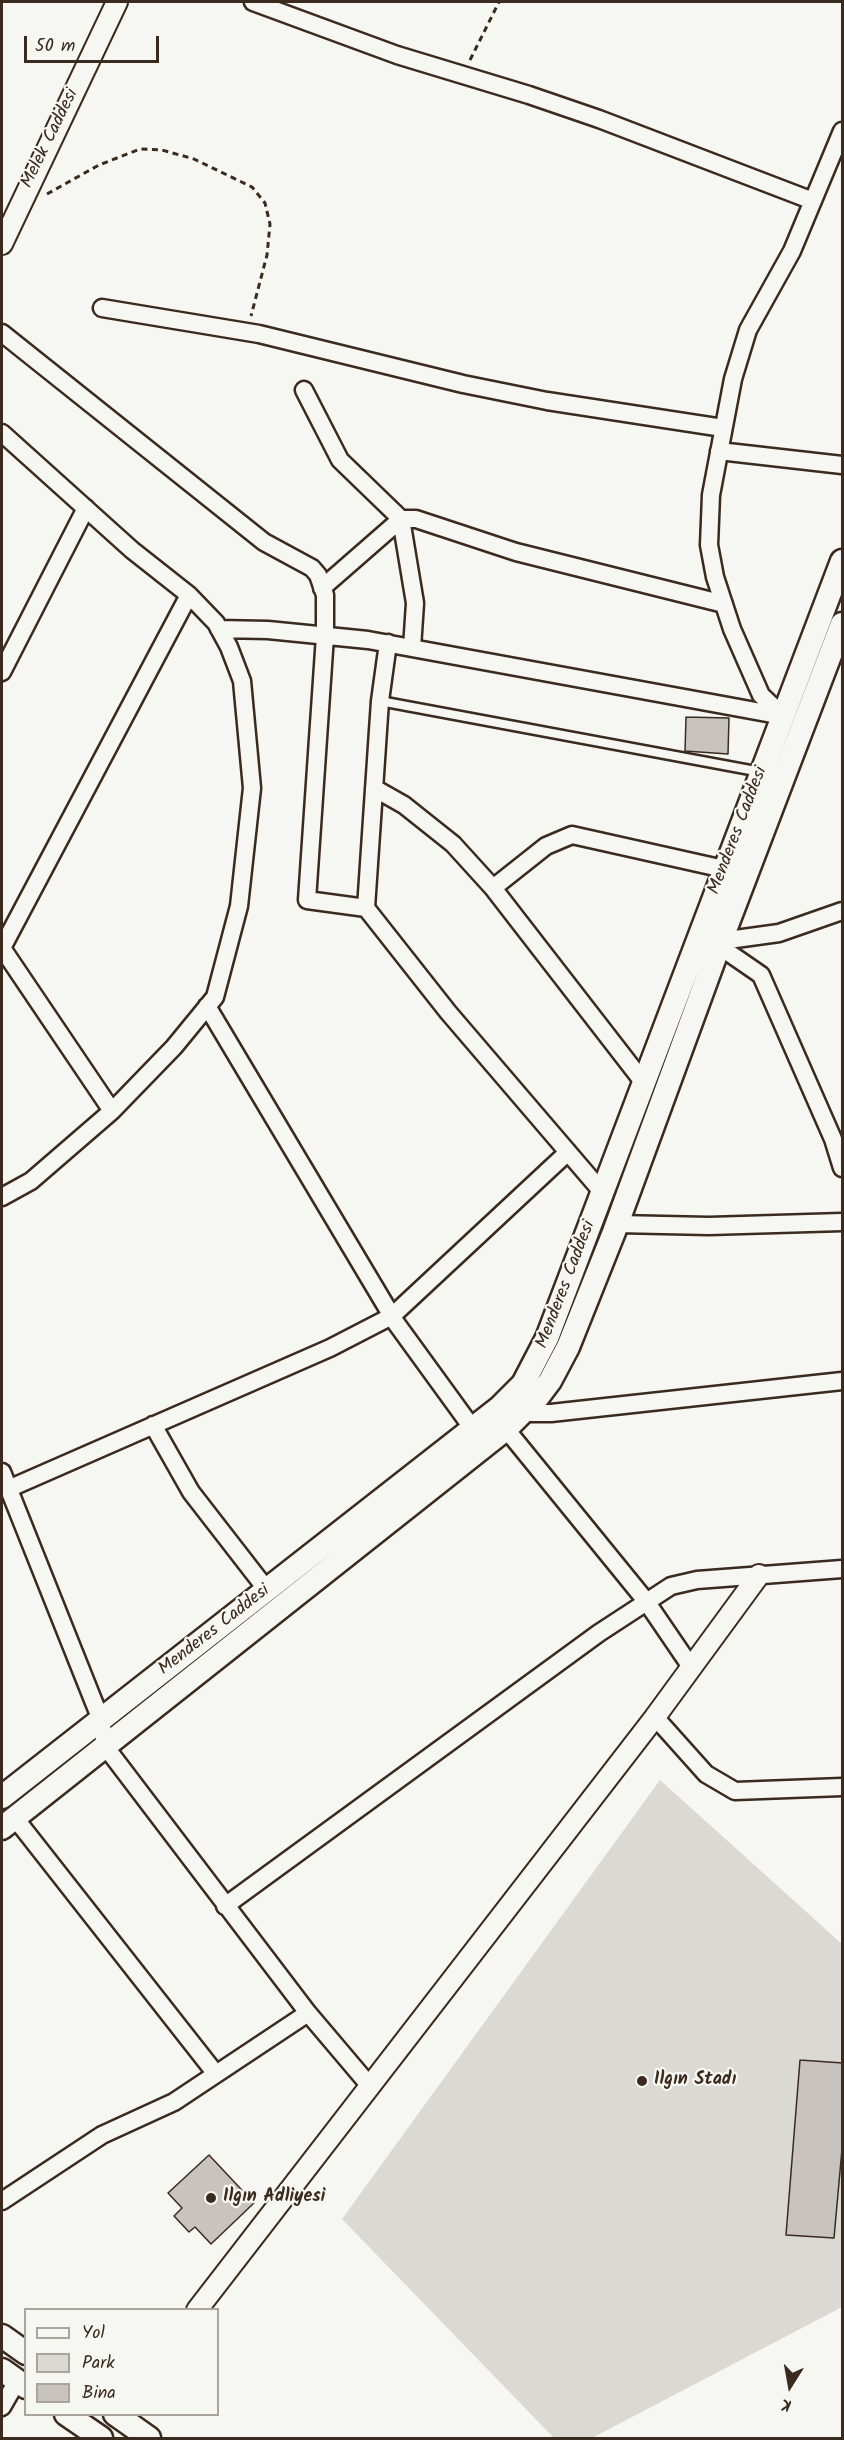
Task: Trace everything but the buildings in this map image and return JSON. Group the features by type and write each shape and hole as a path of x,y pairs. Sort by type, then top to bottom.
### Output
{"main road":[{"name":"Menderes Caddesi","path":"2,1797 512,1398 534,1367 843,561"},
{"name":"Menderes Caddesi","path":"8,1823 506,1429 550,1381 568,1347 617,1224 720,943 843,624"},
{"path":"2,2336 24,2352"},
{"path":"67,2416 101,2439"},
{"path":"117,2416 149,2439"}],"street":[{"name":"Melek Caddesi","path":"2,244 117,2"},
{"path":"253,2 397,55 599,119 813,201"},
{"path":"783,716 761,695 715,577 709,545 711,495 723,428 748,330 792,251 843,131"},
{"path":"102,308 246,332 526,397 723,428"},
{"path":"2,333 264,542 312,568 325,596 325,636 307,900 366,908"},
{"path":"304,390 340,460 401,519 415,603 412,648"},
{"path":"2,433 132,550 189,595 219,629 242,681 249,731 252,788 239,906 214,996 174,1047 112,1111 31,1181 2,1197"},
{"path":"719,451 843,465"},
{"path":"2,672 86,508"},
{"path":"322,588 401,519 416,519 516,552 724,604"},
{"path":"112,1111 2,948 189,595"},
{"path":"219,629 388,643 783,716"},
{"path":"388,643 380,701 366,908 448,1012 603,1192"},
{"path":"374,788 404,805 453,844 493,888 644,1083"},
{"path":"493,888 546,846 572,835 724,869"},
{"path":"720,943 779,933 843,911"},
{"path":"720,943 761,975 833,1139 843,1168"},
{"path":"207,1006 393,1316 473,1429"},
{"path":"8,1489 330,1348 393,1316 568,1152"},
{"path":"617,1224 710,1226 843,1222"},
{"path":"522,1413 552,1413 843,1381"},
{"path":"153,1425 191,1492 267,1590"},
{"path":"506,1429 646,1601 691,1667"},
{"path":"2,1472 101,1720 105,1746 308,2013 369,2085"},
{"path":"225,1906 599,1633 671,1586 697,1580 843,1569"},
{"path":"199,2308 655,1717 759,1575"},
{"path":"655,1717 706,1774 735,1791 843,1786"},
{"path":"8,1823 216,2074"},
{"path":"2,2200 102,2135 174,2102 308,2013"},
{"path":"2,2407 15,2379"}],"lane":[{"path":"380,701 762,772"}],"path":[{"path":"463,75 499,2"},
{"path":"18,209 99,165 140,149 162,150 194,159 252,187 264,203 270,225 267,255 246,332"}],"green space":[{"name":"Ilgın Stadı","path":"660,1780 842,1944 842,2307 592,2438 554,2438 342,2219"}],"place":[{"name":"Ilgın Stadı","path":"642,2081"},
{"name":"Ilgın Adliyesi","path":"211,2198"}]}
